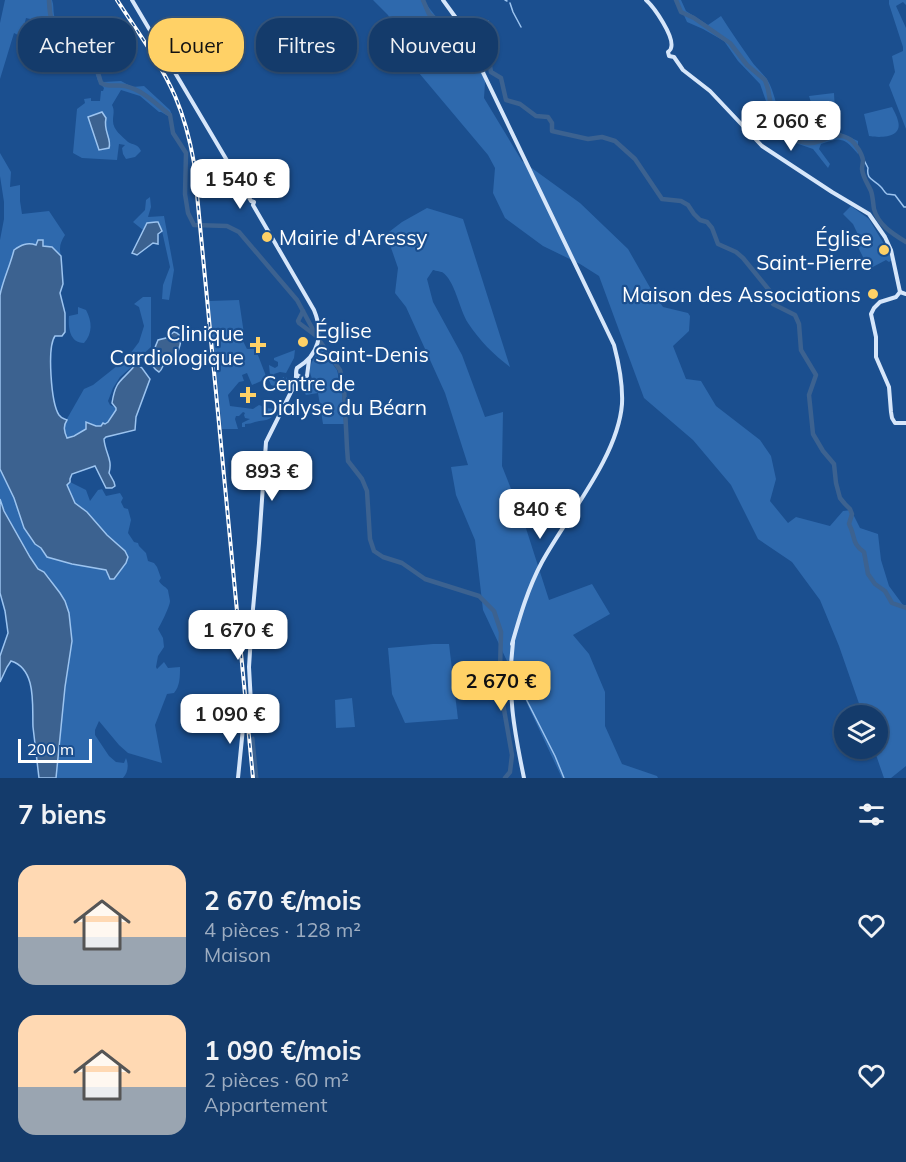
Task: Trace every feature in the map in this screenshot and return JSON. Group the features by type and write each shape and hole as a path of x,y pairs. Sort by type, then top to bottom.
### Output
{"main road":[{"path":"132,0 314,310 319,324 318,344 309,360 297,368 296,373 299,377"},
{"path":"443,0 459,23 514,136 617,358 622,388 622,404 617,429 607,453 530,586 513,644 510,698 524,778"},
{"path":"646,0 665,27 672,46 668,55 674,57 683,70 710,91 762,146 869,214 891,250 900,292"},
{"path":"900,292 906,294"},
{"path":"900,292 896,297 880,302 871,314 876,337 876,357 889,387 892,418 895,423 906,423"},
{"path":"299,377 307,376 309,360"},
{"path":"303,366 308,369"},
{"path":"238,776 244,718 251,703 249,668 266,442 299,377"}],"shaded area":[{"path":"5,0 52,0 55,18 18,18 18,35 14,33 0,79 0,23"},
{"path":"373,0 423,0 437,18 390,18"},
{"path":"677,0 681,0 686,11 708,25 721,16 752,62 768,81 782,121 793,135 807,138 817,135 813,127 813,109 809,96 834,93 836,131 858,141 858,154 842,140 821,144 819,149 830,164 828,168 813,149 784,139 767,109 760,84 738,61 724,41 687,22"},
{"path":"889,0 906,0 906,5 903,2 896,6 906,28 906,129 889,85 895,72 892,56 903,51 903,47"},
{"path":"95,72 103,82 121,81 132,87 144,86 170,110 172,115 168,116 159,112 140,96 121,90 112,105 113,124 118,133 140,149 141,151 135,157 126,159 122,148 125,145 119,144 117,160 82,158 73,153 77,109 85,103 84,99 91,98 91,101 100,101 101,91 104,88"},
{"path":"418,72 486,72 484,98 522,161 580,203 628,249 663,307 688,313 690,316 689,331 673,346 686,379 701,381 716,406 760,440 771,456 776,479 770,501 788,523 796,517 830,526 843,511 851,510 860,528 878,534 881,560 889,586 903,605 906,605 906,766 891,778 884,778 877,759 888,759 888,705 860,705 820,600 792,562 758,539 731,485 693,440 644,398 599,276 543,246 505,218 493,193 495,168 488,155"},
{"path":"892,107 898,121 897,131 884,137 869,136 864,114"},
{"path":"102,112 106,118 110,144 109,148 99,150 88,117"},
{"path":"0,153 11,172 10,187 20,185 22,214 49,211 65,235 60,245 61,256 52,247 43,246 43,241 37,245 14,250 0,295 0,240 4,202 0,176"},
{"path":"150,197 151,207 148,217 164,216 174,270 169,300 162,299 163,285 170,267 162,231 158,223 147,223 143,230 133,222 145,210 146,200"},
{"path":"851,206 869,219 884,244 887,243 892,260 889,262 886,260 869,269 856,243 861,241 853,224 843,214"},
{"path":"427,208 463,219 510,367 487,347 472,329 450,281 442,272 433,270 427,279 433,302 462,355 485,417 503,412 502,466 523,519 549,600 592,584 610,614 573,635 589,654 605,692 605,726 622,764 658,778 562,778 483,610 475,540 456,495 451,467 468,465 445,393 406,307 395,293 398,268 385,235"},
{"path":"158,222 162,231 158,234 158,244 153,243 137,255 132,253 147,223"},
{"path":"38,240 43,240 43,246 52,247 61,256 63,284 60,293 65,313 65,332 62,336 55,336 53,342 51,375 56,409 62,418 67,420 64,429 67,438 86,429 86,422 101,426 108,422 116,410 112,403 115,389 136,364 150,379 136,417 135,430 104,439 110,464 109,473 115,486 106,488 95,466 72,474 67,485 75,503 87,512 125,551 128,557 114,579 110,579 106,570 47,557 24,528 14,498 0,469 0,295 14,250 24,244 36,245"},
{"path":"143,297 151,297 151,347 120,377 113,388 108,401 116,410 108,422 96,426 86,422 87,429 67,438 64,424 84,389 93,385 127,358 139,342 144,326 139,307 134,304"},
{"path":"239,300 244,334 240,335 247,349 253,347 256,350 266,376 270,375 269,365 275,368 278,366 274,358 295,350 294,358 286,373 274,374 278,386 283,377 284,382 287,377 285,393 279,391 280,388 271,385 268,378 252,385 247,373 242,375 244,381 239,382 228,395 230,406 253,409 259,405 274,409 277,407 271,418 245,424 245,427 242,427 242,423 250,419 245,418 243,412 235,419 238,429 222,429 209,301"},
{"path":"78,307 86,310 90,323 89,335 84,343 73,338 69,325 69,316 78,314"},
{"path":"174,332 181,338 177,354 166,361 159,372 152,365 153,353 158,340"},
{"path":"321,348 337,370 342,391 344,424 323,424 318,393 306,395 300,386 308,387 312,384 311,365"},
{"path":"0,469 14,498 24,528 47,556 106,570 125,551 87,512 75,503 66,485 70,482 86,490 90,501 98,490 102,489 106,496 120,493 123,498 121,502 124,508 128,509 131,520 128,533 146,553 148,561 157,567 161,578 159,581 168,590 170,600 158,629 163,638 164,647 158,656 156,667 157,669 164,662 168,668 180,667 177,687 174,693 167,694 155,725 162,763 128,753 99,721 95,735 109,756 116,762 124,763 126,758 128,769 125,776 123,778 56,778 72,641 65,601 49,577 38,569 4,511 0,499"},
{"path":"0,499 4,511 30,557 60,593 69,613 72,641 56,778 39,778 31,689 25,672 11,661 0,682 0,656 8,633 0,593"},
{"path":"449,644 458,719 405,723 392,694 388,648"},
{"path":"352,698 355,727 336,728 335,700"}],"waterway":[{"path":"49,0 52,23 60,42 75,56 96,66 101,83 125,86 138,91 170,115 173,133 186,153 185,194 188,213 194,225 227,226 239,232 297,300 317,337 340,370 344,387 348,461 362,479 367,491 370,539 374,551 383,557 402,563 425,579 479,596 494,611 501,632 502,698 512,755 510,772 505,778"},
{"path":"423,0 429,14 446,26 451,27 457,21 462,20 473,26 486,27 489,31 486,38 491,45 488,55 491,72 501,78 506,100 520,104 536,116 548,117 552,123 552,131 588,139 602,137 615,141 635,159 662,199 681,201 688,205 700,220 707,222 712,228 718,244 736,252 743,258 769,290 773,304 795,315 799,324 801,350 816,375 809,395 813,434 834,464 840,498 852,514 849,524 855,543 864,552 868,574 875,584 885,591 892,603 906,608"},
{"path":"676,0 681,12 694,18 730,43 747,65 765,80 771,106 785,135 808,143 835,136 845,137 853,142 863,160 864,178 871,191 876,215 887,228 906,242"},
{"path":"510,3 521,27"},
{"path":"863,158 869,177 887,194 895,195 906,207"},
{"path":"303,311 298,321 315,335"},
{"path":"517,681 564,778"},
{"path":"253,738 257,778"}],"railway":[{"path":"117,0 169,83 181,112 194,163 253,778"}],"place":[{"name":"Mairie d'Aressy","path":"267,237"},
{"name":"Église Saint-Pierre","path":"884,250"},
{"name":"Maison des Associations","path":"873,294"},
{"name":"Église Saint-Denis","path":"303,342"},
{"name":"Clinique Cardiologique","path":"258,345"},
{"name":"Centre de Dialyse du Béarn","path":"248,395"}]}
